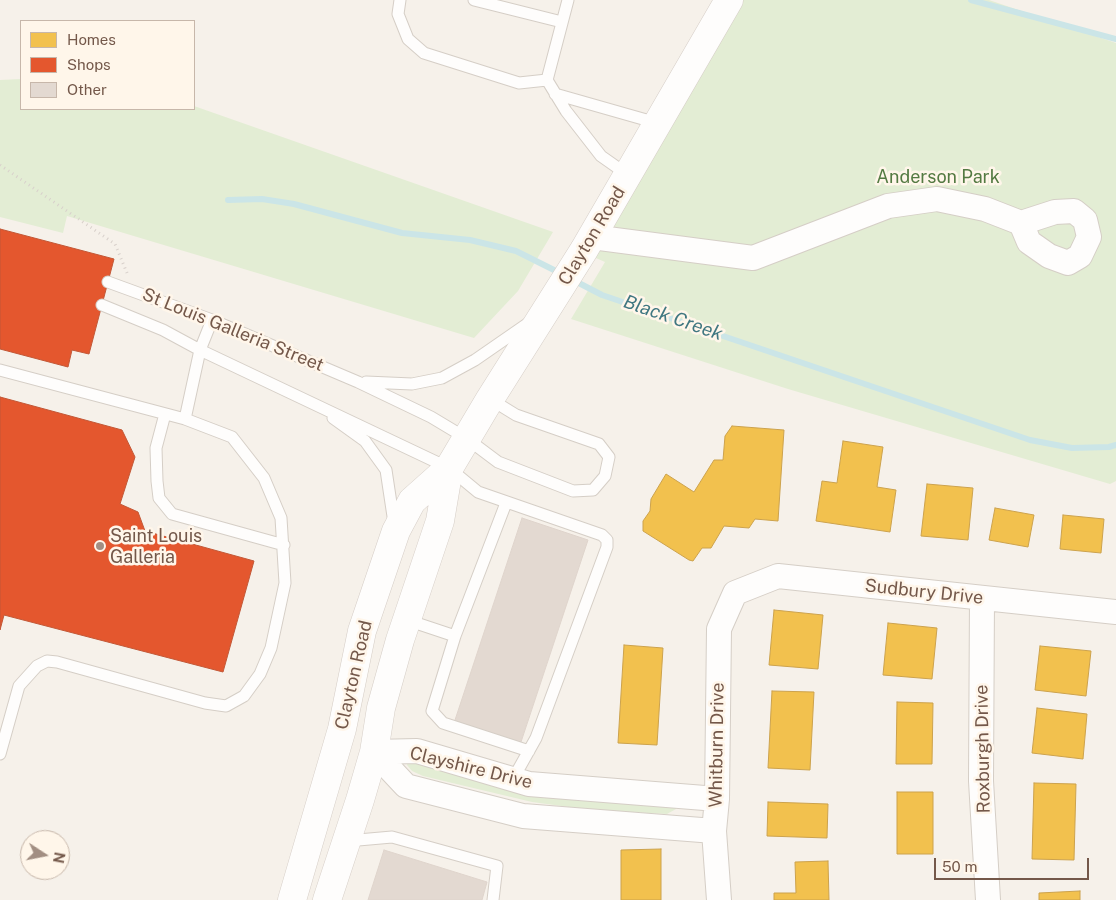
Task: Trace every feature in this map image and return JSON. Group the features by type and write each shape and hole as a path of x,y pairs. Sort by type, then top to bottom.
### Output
{"main road":[{"name":"Clayton Road","path":"292,900 342,729 362,631 396,531 412,501 449,468 490,399 588,244 729,0"},
{"name":"Clayton Road","path":"327,900 374,752 381,708 407,620 440,521 449,468"}],"street":[{"path":"588,244 753,258 888,206 937,199 985,209 1022,223"},
{"name":"Sudbury Drive","path":"735,593 778,576 1116,612"},
{"name":"Whitburn Drive","path":"719,900 714,831 717,799 719,629 735,593"},
{"name":"Roxburgh Drive","path":"982,598 981,781 988,900"},
{"name":"Clayshire Drive","path":"374,752 417,751 529,784 717,799"},
{"name":"Clayshire Drive","path":"374,752 406,786 523,816 714,831"}],"lane":[{"path":"400,0 398,14 408,39 424,53 519,83 547,80"},
{"path":"474,0 562,22"},
{"path":"568,0 547,80 555,94 602,156 628,175"},
{"path":"555,94 659,124"},
{"name":"St Louis Galleria Street","path":"108,282 134,289 212,320 358,382 431,417 466,438 498,462 573,490 593,490 605,476 609,457 599,444 516,415 490,399"},
{"name":"St Louis Galleria Street","path":"102,305 163,330 200,350 449,468 478,492 602,535 607,540 607,547 536,738 529,751"},
{"name":"St Louis Galleria Street","path":"358,382 398,384 442,378 475,360 548,308"},
{"path":"185,419 200,350 212,320"},
{"path":"0,370 185,419 232,437 264,478 281,518 285,583 278,623 271,648 260,674 244,696 226,706 205,703 47,661 37,666 19,686 0,754"},
{"name":"St Louis Galleria Street","path":"309,400 365,441 386,470 396,531"},
{"path":"166,414 156,448 157,481 159,498 172,514 284,545"},
{"path":"506,503 455,636 432,711 443,722 529,751 513,779"},
{"path":"407,620 455,636"},
{"path":"346,841 392,837 497,866 493,900"}],"path":[{"path":"0,165 114,244 134,289"}],"green space":[{"name":"Anderson Park","path":"729,0 989,0 1116,43 1116,481 1110,484 788,389 571,319 605,262 582,252"},
{"path":"20,79 20,110 195,110 195,106 553,232 518,291 474,338 67,216 63,233 0,217 0,80"},
{"path":"408,760 675,802 676,809 667,814 591,810 532,802 423,776 412,771 407,765"}],"building: Homes":[{"path":"732,426 784,430 778,521 755,519 749,528 724,526 711,548 702,548 693,561 689,560 643,531 643,521 650,511 651,499 666,474 694,492 714,460 723,460 725,436"},
{"path":"843,441 883,447 877,487 896,490 890,532 816,521 822,481 837,483"},
{"path":"927,484 973,488 968,540 921,536"},
{"path":"995,508 1034,515 1028,547 989,540"},
{"path":"1063,515 1104,519 1101,553 1060,549"},
{"path":"774,610 823,615 818,669 769,665"},
{"path":"888,623 937,628 932,679 883,675"},
{"path":"624,645 663,648 657,745 618,743"},
{"path":"1040,646 1091,651 1086,696 1035,690"},
{"path":"772,691 814,692 810,770 768,768"},
{"path":"897,702 933,703 932,764 896,764"},
{"path":"1037,708 1087,714 1083,759 1032,753"},
{"path":"1034,783 1076,784 1074,860 1032,859"},
{"path":"897,792 933,792 933,854 897,854"},
{"path":"768,802 828,804 827,838 767,836"},
{"path":"661,849 661,900 621,900 621,850"},
{"path":"828,861 829,900 774,900 774,893 796,893 795,862"},
{"path":"1080,891 1080,900 1039,900 1039,893"}],"building: Shops":[{"path":"0,229 114,259 89,354 72,350 68,367 0,349"},
{"name":"Saint Louis Galleria","path":"0,397 122,430 135,457 120,504 138,512 145,531 254,561 223,672 4,615 0,630"}],"building: Other":[{"path":"522,518 588,540 520,745 454,723"},
{"path":"384,850 487,882 482,900 368,900"}],"waterway":[{"path":"971,0 1116,39"},
{"name":"Black Creek","path":"228,200 262,199 294,204 402,233 470,240 516,251 562,274"},
{"name":"Black Creek","path":"573,280 602,295 1030,440 1072,448 1109,447 1116,445"}],"place":[{"name":"Saint Louis Galleria","path":"100,546"}]}
